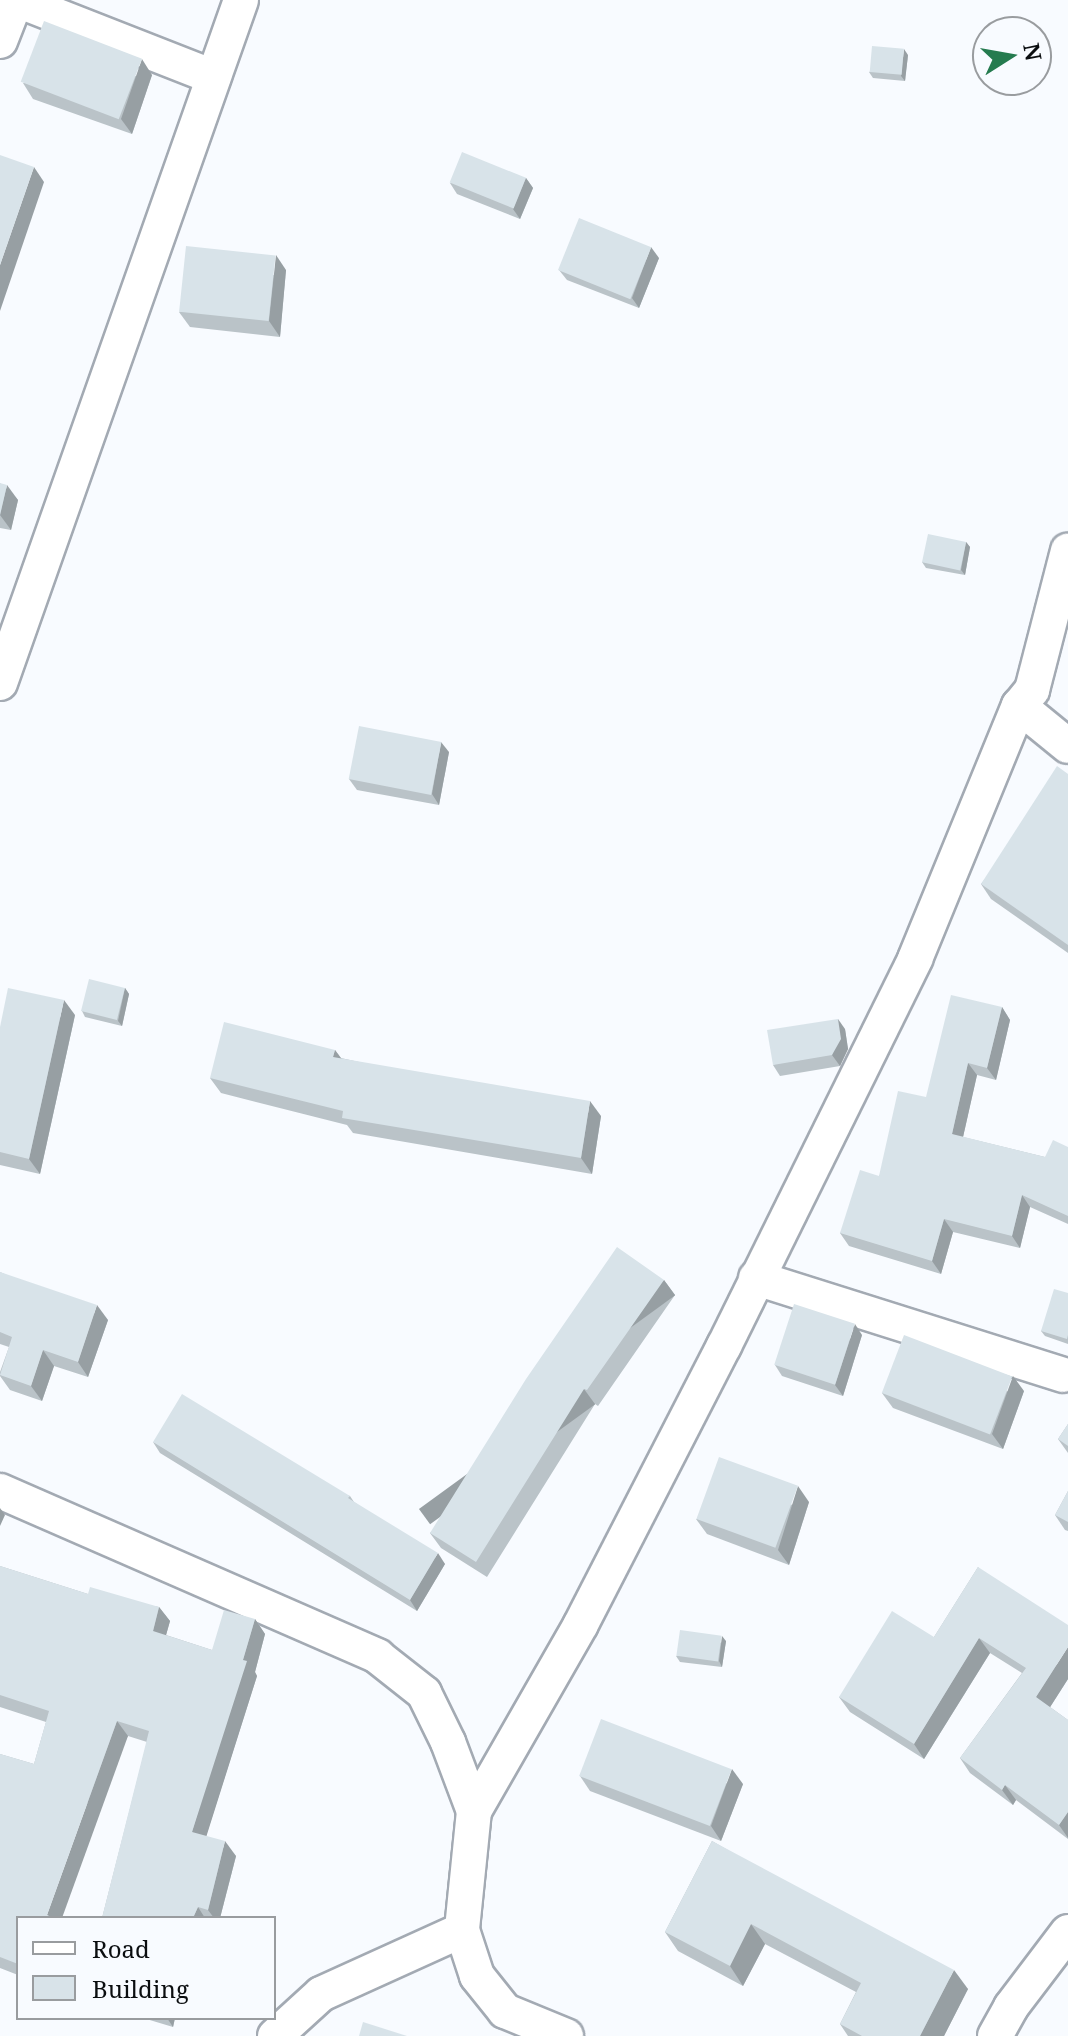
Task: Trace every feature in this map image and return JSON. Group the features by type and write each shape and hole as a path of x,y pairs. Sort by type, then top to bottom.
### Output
{"street":[{"path":"0,41 16,0 213,77"},
{"path":"0,683 241,0"},
{"path":"566,2036 505,2011 477,1976 462,1930 474,1811 581,1624 915,959 1019,706 1032,690 1068,551"},
{"path":"1019,706 1068,746"},
{"path":"756,1278 1063,1375"},
{"path":"0,1491 377,1656 424,1693 448,1742 474,1811"},
{"path":"275,2036 321,1994 462,1930"},
{"path":"995,2036 1011,2007 1068,1932"}],"building":[{"path":"44,21 142,59 119,119 21,82"},
{"path":"872,46 904,49 902,75 870,72"},
{"path":"462,152 526,178 514,208 450,183"},
{"path":"0,155 34,167 0,265"},
{"path":"579,218 651,247 630,299 558,270"},
{"path":"186,246 276,255 269,321 179,312"},
{"path":"0,483 7,485 0,515"},
{"path":"928,534 966,542 960,570 922,562"},
{"path":"359,726 441,742 431,795 349,779"},
{"path":"1057,766 1068,774 1068,945 981,884"},
{"path":"89,979 125,988 117,1020 81,1011"},
{"path":"8,988 64,1000 29,1159 0,1152 0,1027"},
{"path":"951,995 1002,1007 987,1068 968,1063 952,1134 1045,1157 1053,1140 1068,1147 1068,1216 1022,1195 1012,1236 944,1219 932,1261 840,1233 860,1170 879,1176 898,1091 926,1097"},
{"path":"838,1019 841,1039 832,1055 773,1065 767,1030"},
{"path":"224,1022 335,1050 333,1057 590,1101 581,1158 342,1118 343,1111 210,1078"},
{"path":"617,1247 664,1280 587,1390 584,1389 476,1562 430,1533 526,1379"},
{"path":"0,1272 97,1305 78,1362 43,1350 31,1386 0,1375 12,1337 0,1332"},
{"path":"1054,1289 1068,1293 1067,1339 1041,1331"},
{"path":"794,1304 855,1324 835,1385 774,1365"},
{"path":"904,1335 1012,1377 990,1434 882,1393"},
{"path":"182,1394 438,1553 410,1600 153,1442"},
{"path":"1068,1424 1068,1446 1058,1439"},
{"path":"719,1457 798,1486 775,1548 696,1519"},
{"path":"1068,1491 1068,1522 1055,1515"},
{"path":"0,1566 88,1594 90,1587 159,1607 153,1631 212,1650 224,1610 255,1619 243,1660 247,1661 192,1832 225,1841 208,1910 198,1907 194,1916 103,1916 149,1731 117,1721 47,1915 49,1916 16,1916 16,1963 0,1957 0,1754 34,1764 49,1711 0,1695"},
{"path":"978,1567 1068,1625 1068,1647 1036,1697 1068,1720 1068,1812 1059,1825 1005,1785 1002,1790 960,1758 1026,1668 979,1638 914,1744 839,1697 892,1611 934,1637"},
{"path":"680,1630 722,1636 718,1662 676,1656"},
{"path":"601,1719 732,1769 710,1826 579,1776"},
{"path":"712,1841 954,1970 920,2036 862,2036 840,2024 861,1983 751,1924 730,1966 665,1932"},
{"path":"363,2022 407,2036 359,2036"}]}
